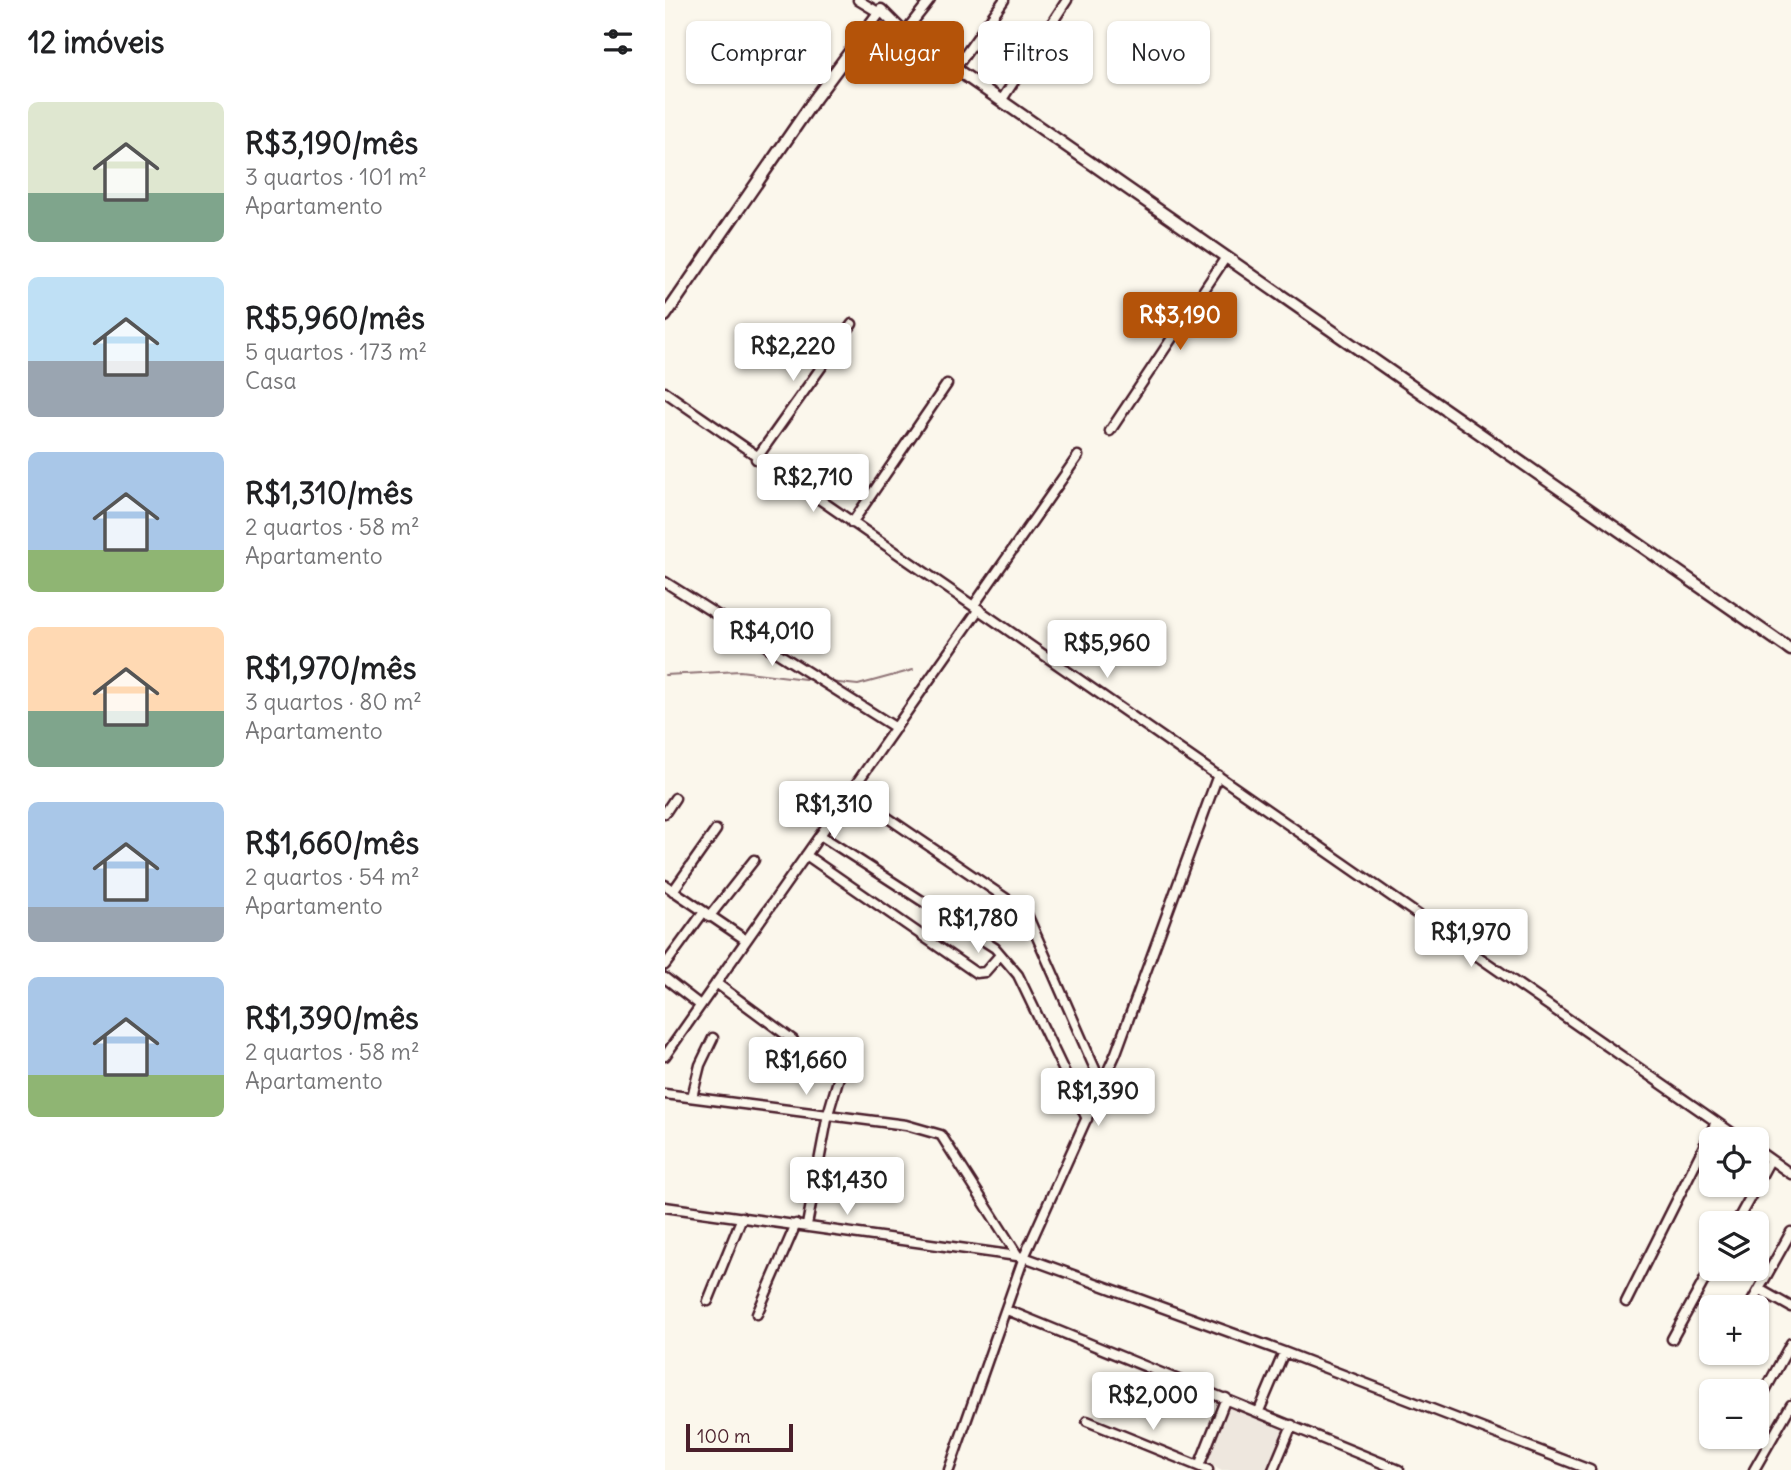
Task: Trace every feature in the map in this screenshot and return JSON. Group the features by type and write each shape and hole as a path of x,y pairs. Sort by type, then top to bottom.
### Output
{"street":[{"path":"858,0 880,7 893,21"},
{"path":"913,21 930,0"},
{"path":"964,57 1005,0"},
{"path":"1001,101 1067,0"},
{"path":"665,316 880,7"},
{"path":"964,75 1791,650"},
{"path":"1110,431 1226,257"},
{"path":"756,458 852,324"},
{"path":"852,523 947,384"},
{"path":"665,392 756,458 977,607 1723,1127"},
{"path":"666,1052 895,728 1078,456"},
{"path":"665,582 895,728"},
{"path":"949,1470 1007,1310 1021,1257 1101,1085 1218,775"},
{"path":"850,792 1026,912 1101,1085"},
{"path":"665,813 675,798"},
{"path":"673,891 716,830"},
{"path":"820,835 1000,955 1018,975 1087,1119"},
{"path":"806,855 976,973 985,972 1000,955"},
{"path":"665,965 754,860"},
{"path":"665,885 746,940"},
{"path":"665,978 700,1005"},
{"path":"716,983 793,1040"},
{"path":"692,1097 700,1065 713,1038"},
{"path":"807,1225 828,1114 846,1053"},
{"path":"665,1094 906,1125 941,1135 1021,1257"},
{"path":"1626,1301 1716,1122"},
{"path":"1770,1160 1791,1174"},
{"path":"665,1207 1021,1257 1283,1352 1590,1470"},
{"path":"708,1301 742,1217"},
{"path":"757,1314 796,1224"},
{"path":"1756,1295 1791,1232"},
{"path":"1672,1339 1704,1281"},
{"path":"1759,1289 1791,1307"},
{"path":"1007,1310 1399,1470"},
{"path":"1769,1383 1791,1343"},
{"path":"1259,1411 1283,1352"},
{"path":"1087,1421 1203,1468 1226,1398"},
{"path":"1754,1470 1791,1405"},
{"path":"1273,1470 1292,1425"}],"shaded area":[{"path":"1230,1406 1284,1427 1268,1470 1220,1470 1205,1461"}],"waterway":[{"path":"829,682 858,685 913,670"},
{"path":"665,675 740,671 813,680"}]}
